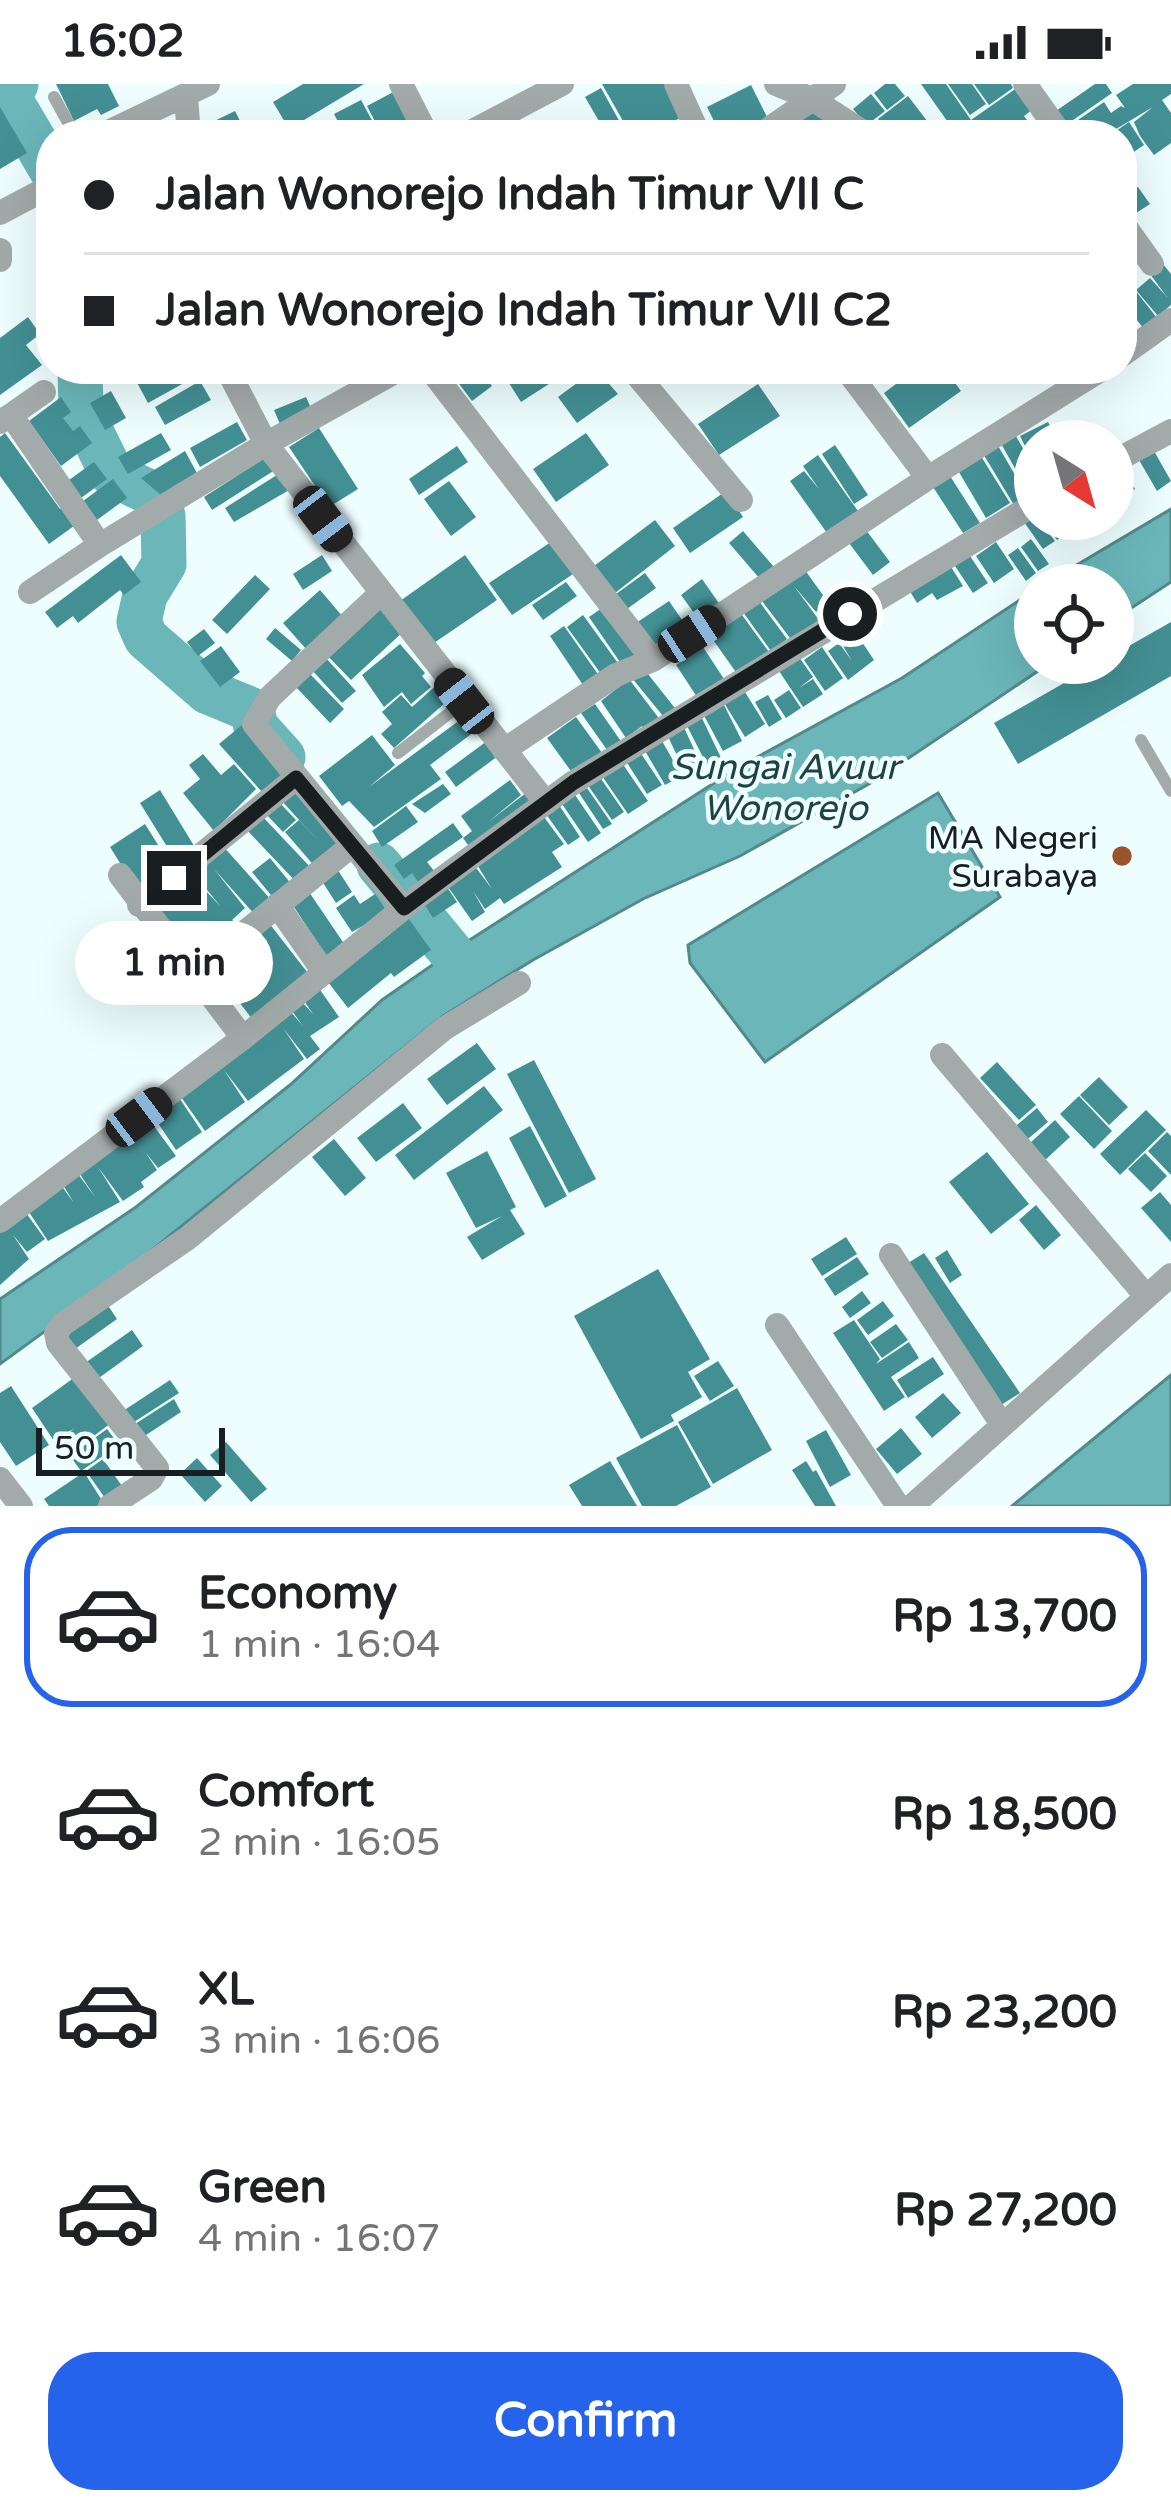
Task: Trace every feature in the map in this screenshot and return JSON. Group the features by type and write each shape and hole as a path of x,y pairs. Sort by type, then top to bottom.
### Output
{"street":[{"path":"401,84 419,120"},
{"path":"494,120 562,84"},
{"path":"676,84 692,120"},
{"path":"776,84 845,120"},
{"path":"782,120 834,84"},
{"path":"1025,84 1050,120"},
{"path":"191,120 197,90"},
{"path":"134,120 197,90"},
{"path":"0,213 36,194"},
{"path":"1137,244 1151,264"},
{"path":"0,250 0,260"},
{"path":"1137,344 1171,320"},
{"path":"235,384 266,444 546,803"},
{"path":"30,592 145,515 373,384"},
{"path":"441,384 653,660"},
{"path":"644,384 741,500"},
{"path":"857,384 928,478"},
{"path":"504,750 616,675 653,660 1062,384"},
{"path":"44,392 5,418 100,544"},
{"path":"1134,451 1171,431"},
{"path":"0,1221 546,803 648,736 1014,517"},
{"path":"380,594 270,697 256,719 350,847 411,902"},
{"path":"139,905 296,778"},
{"path":"192,974 350,847"},
{"path":"120,875 243,1038"},
{"path":"277,905 324,972"},
{"path":"110,1506 151,1479 157,1468 58,1343 56,1333 63,1324 188,1238 445,1028 519,983"},
{"path":"942,1055 1146,1296"},
{"path":"891,1255 1001,1423"},
{"path":"912,1506 1171,1275"},
{"path":"777,1325 898,1506"},
{"path":"0,1478 21,1506"}],"lane":[{"path":"54,97 67,120"},
{"path":"398,753 464,701"},
{"path":"1142,740 1171,791"}],"water":[{"path":"1171,509 1171,582 1134,606 1134,564 1078,564 1119,540 1134,540 1134,531"},
{"name":"Sungai Avuur Wonorejo","path":"1014,604 1014,684 1019,684 876,780 740,856 643,899 443,1016 107,1286 0,1364 0,1299 136,1207 290,1085 382,1000 739,767 902,678"},
{"path":"938,793 1000,897 765,1062 690,963 688,945"},
{"path":"1171,1375 1171,1506 1012,1506"}],"building":[{"path":"56,84 108,84 119,106 101,115 97,109 74,120"},
{"path":"303,84 364,84 304,120 284,120 273,102"},
{"path":"602,84 668,84 685,115 676,120 622,120"},
{"path":"885,84 895,84 905,96 887,110 874,93"},
{"path":"921,84 946,84 971,120 946,120"},
{"path":"948,84 972,84 986,104 970,115"},
{"path":"974,84 1011,84 1013,88 989,105"},
{"path":"1095,84 1106,84 1112,93 1073,120 1058,120 1053,113"},
{"path":"1133,84 1171,84 1171,94 1162,100 1171,113 1171,143 1154,155 1140,136 1137,120 1153,107 1131,120 1078,120 1104,102 1111,113 1125,108 1116,95"},
{"path":"751,85 768,120 714,120 707,107"},
{"path":"1018,87 1033,109 1024,116 1027,120 971,120"},
{"path":"601,88 619,120 598,120 585,97"},
{"path":"399,89 415,120 374,120 367,106"},
{"path":"871,94 885,111 873,120 863,120 853,109"},
{"path":"908,96 926,120 879,120"},
{"path":"361,100 372,120 337,120 334,114"},
{"path":"815,104 836,120 802,120"},
{"path":"0,107 27,153 0,169"},
{"path":"235,111 240,120 216,120"},
{"path":"1137,188 1150,204 1137,212"},
{"path":"1163,264 1171,274 1171,305 1158,316 1137,291 1150,278 1167,297 1150,274"},
{"path":"1137,293 1157,318 1144,329 1137,320"},
{"path":"28,317 36,328 36,337 26,345 36,358 36,369 0,395 0,338"},
{"path":"138,384 182,384 148,403"},
{"path":"195,384 202,384 211,400 165,425 155,407"},
{"path":"459,384 490,384 492,386 472,401"},
{"path":"510,384 549,384 521,402"},
{"path":"576,384 609,384 618,394 577,423 558,397"},
{"path":"758,384 780,416 719,455 698,424"},
{"path":"896,384 956,384 961,391 909,428 884,393"},
{"path":"111,391 126,418 105,430 90,403"},
{"path":"61,397 71,412 63,418 73,431 80,426 92,443 61,466 29,421"},
{"path":"306,397 314,415 282,429 274,410"},
{"path":"237,422 247,440 200,467 190,448"},
{"path":"319,428 358,489 329,507 289,447"},
{"path":"1013,431 1014,467 999,440"},
{"path":"5,433 60,509 66,505 78,523 49,544 0,476 0,437"},
{"path":"161,433 171,450 128,474 118,457"},
{"path":"586,433 609,465 556,502 533,469"},
{"path":"997,444 1014,473 1014,505 982,452"},
{"path":"835,445 868,495 854,504 822,454"},
{"path":"457,446 468,462 419,495 409,479"},
{"path":"185,451 198,475 161,495 141,478"},
{"path":"1154,451 1171,481 1157,491 1139,460"},
{"path":"979,453 1010,503 986,518 956,467"},
{"path":"818,455 858,511 827,533 790,481 804,471 819,489 803,466"},
{"path":"266,457 275,470 212,510 204,497"},
{"path":"94,462 107,479 81,498 69,480"},
{"path":"280,473 291,489 234,522 225,508"},
{"path":"950,476 980,523 963,533 933,487"},
{"path":"113,479 127,498 97,520 83,501"},
{"path":"449,481 476,517 451,536 424,499"},
{"path":"726,491 743,517 690,553 673,528"},
{"path":"655,520 675,546 615,593 594,566"},
{"path":"863,526 890,562 873,575 846,539"},
{"path":"743,531 774,567 760,579 729,543"},
{"path":"554,540 576,572 512,615 489,583"},
{"path":"1032,540 1049,564 1033,564 1021,547"},
{"path":"996,542 1014,569 994,583 976,556"},
{"path":"1018,548 1030,564 1014,564 1008,555"},
{"path":"966,550 988,583 973,593 951,560"},
{"path":"121,555 141,582 124,595 120,590 78,623 73,616 57,628 45,612"},
{"path":"322,555 332,571 303,590 293,574"},
{"path":"465,555 497,600 431,645 400,601"},
{"path":"948,562 963,586 937,600 932,593 917,603 908,588"},
{"path":"802,566 828,602 816,612 794,586 819,620 793,642 759,597"},
{"path":"645,573 656,588 627,609 616,594"},
{"path":"255,575 270,589 227,634 212,620"},
{"path":"702,579 723,609 702,624 681,595"},
{"path":"566,582 577,596 543,620 532,605"},
{"path":"320,590 343,617 306,649 283,623"},
{"path":"756,597 787,639 771,651 740,608"},
{"path":"669,601 691,633 655,657 633,625"},
{"path":"379,604 405,630 351,680 325,653"},
{"path":"602,608 635,656 622,665 589,617"},
{"path":"737,608 769,652 738,675 706,630"},
{"path":"583,615 620,666 604,678 567,627"},
{"path":"1171,622 1171,676 1018,764 994,723 1062,684 1134,684 1134,643"},
{"path":"564,626 602,680 587,691 550,636"},
{"path":"275,628 301,650 292,661 266,639"},
{"path":"204,629 215,643 198,656 187,642"},
{"path":"858,636 874,660 848,680 828,651 839,643 852,661 843,646"},
{"path":"400,644 431,687 411,704 402,692 384,707 362,675"},
{"path":"221,646 240,672 220,687 200,661"},
{"path":"703,647 726,682 699,700 676,665"},
{"path":"822,647 843,678 825,691 804,660"},
{"path":"325,657 356,691 342,703 311,669"},
{"path":"799,657 813,677 799,688 813,679 823,694 803,707 779,671"},
{"path":"644,669 678,712 667,721 632,678"},
{"path":"310,674 344,709 330,723 296,687"},
{"path":"629,679 661,721 646,732 642,726 626,738 601,701"},
{"path":"441,681 454,695 394,748 381,734 392,724 382,712 401,695 412,707"},
{"path":"743,689 765,724 745,737 723,701"},
{"path":"789,690 801,708 786,718 774,700"},
{"path":"768,695 782,719 769,727 755,702"},
{"path":"722,701 742,741 723,751 701,710"},
{"path":"595,704 625,747 612,757 581,713"},
{"path":"699,712 724,764 710,771 684,720"},
{"path":"464,717 474,732 430,765 441,779 374,827 349,801 342,806 319,776 372,735 395,765 369,787"},
{"path":"576,717 605,757 576,778 547,738"},
{"path":"681,721 704,771 688,779 664,728"},
{"path":"243,724 285,772 262,792 219,744"},
{"path":"658,734 682,776 665,785 641,744"},
{"path":"487,741 498,756 456,787 445,772"},
{"path":"638,749 662,785 647,794 624,758"},
{"path":"203,754 221,775 234,764 256,789 214,831 183,793 200,779 189,765"},
{"path":"620,760 648,801 628,814 600,773"},
{"path":"599,776 624,812 612,820 587,784"},
{"path":"510,780 521,795 487,823 526,793 537,807 473,852 463,838 472,831 461,816"},
{"path":"443,784 451,794 425,813 412,804"},
{"path":"293,786 346,845 317,869 285,832 299,820 324,847 280,799"},
{"path":"587,788 612,824 603,829 579,793"},
{"path":"160,790 199,854 179,866 140,803"},
{"path":"573,792 601,833 588,842 560,801"},
{"path":"278,801 296,820 283,832 266,814"},
{"path":"559,805 580,837 568,845 546,814"},
{"path":"406,806 418,822 382,847 372,831"},
{"path":"261,815 314,871 299,885 246,829"},
{"path":"544,817 564,844 552,852 562,867 504,904 500,898 485,909 473,891 485,912 472,921 446,884 474,865 492,889 476,863"},
{"path":"453,823 463,837 427,862 439,877 423,889 412,873 404,879 394,865"},
{"path":"145,824 175,872 140,895 110,847"},
{"path":"222,845 273,902 256,916 214,869 245,908 232,920 238,925 195,964 146,909 188,872 221,907 190,869"},
{"path":"270,858 293,886 275,900 252,872"},
{"path":"334,864 352,892 336,903 318,875"},
{"path":"445,884 457,902 433,918 421,899"},
{"path":"305,886 347,948 329,960 288,898"},
{"path":"375,894 388,912 352,932 336,908 354,895 360,904"},
{"path":"406,915 431,950 394,977 391,973 348,1008 325,978"},
{"path":"265,918 311,977 256,1024 209,963"},
{"path":"316,984 339,1017 310,1036 320,1049 307,1059 283,1028 304,1059 248,1101 224,1070 245,1102 205,1131 181,1097 290,1011 303,1026 292,1011 303,1003 313,1014 300,995"},
{"path":"477,1043 496,1069 447,1105 427,1079"},
{"path":"534,1060 596,1179 569,1193 507,1074"},
{"path":"997,1062 1036,1105 1019,1120 980,1078"},
{"path":"1099,1077 1128,1107 1109,1125 1080,1095"},
{"path":"484,1086 503,1110 414,1180 395,1155"},
{"path":"178,1096 202,1132 176,1150 152,1114"},
{"path":"1079,1096 1112,1131 1094,1149 1060,1114"},
{"path":"403,1103 422,1128 376,1162 357,1138"},
{"path":"1037,1108 1048,1122 1023,1143 1012,1129"},
{"path":"1146,1110 1166,1130 1120,1175 1100,1154"},
{"path":"148,1118 176,1156 158,1168 146,1153 157,1170 141,1182 144,1187 123,1201 98,1167 120,1202 48,1241 25,1206 58,1181 74,1203 60,1180 75,1170 95,1197 76,1168"},
{"path":"1055,1120 1070,1137 1044,1161 1029,1144"},
{"path":"530,1126 567,1196 545,1208 509,1138"},
{"path":"1167,1132 1171,1136 1171,1175 1148,1151"},
{"path":"334,1139 366,1178 345,1196 312,1157"},
{"path":"487,1151 516,1207 510,1210 525,1234 482,1260 467,1237 502,1216 476,1228 446,1173"},
{"path":"987,1152 1029,1204 991,1234 949,1182"},
{"path":"1145,1153 1167,1176 1151,1192 1128,1169"},
{"path":"1160,1192 1171,1205 1171,1242 1141,1208"},
{"path":"1036,1205 1061,1235 1044,1250 1019,1220"},
{"path":"26,1213 45,1239 27,1252 13,1235 29,1259 0,1285 0,1229"},
{"path":"846,1237 857,1254 822,1276 811,1259"},
{"path":"947,1250 962,1275 950,1283 935,1258"},
{"path":"924,1253 1020,1393 1001,1405 905,1265"},
{"path":"857,1257 869,1274 835,1296 824,1279"},
{"path":"658,1269 710,1359 688,1372 702,1397 671,1415 674,1421 641,1439 574,1316"},
{"path":"862,1291 871,1303 850,1318 842,1307"},
{"path":"883,1301 894,1316 868,1335 857,1320"},
{"path":"107,1304 117,1319 75,1349 64,1334"},
{"path":"854,1320 880,1359 876,1364 909,1342 919,1358 891,1377 905,1397 884,1411 833,1333"},
{"path":"896,1324 908,1340 882,1358 870,1342"},
{"path":"132,1330 143,1346 96,1380 85,1363"},
{"path":"933,1357 944,1374 908,1398 897,1380"},
{"path":"718,1361 734,1386 710,1401 694,1376"},
{"path":"75,1377 111,1423 66,1457 55,1443 75,1428 54,1441 32,1408"},
{"path":"170,1380 179,1393 131,1424 123,1411"},
{"path":"11,1386 49,1445 16,1466 0,1442 0,1393"},
{"path":"737,1388 772,1450 713,1484 678,1422"},
{"path":"943,1393 961,1413 932,1438 915,1417"},
{"path":"174,1399 181,1412 143,1437 135,1424"},
{"path":"677,1425 711,1487 676,1506 642,1506 616,1458"},
{"path":"901,1428 922,1454 897,1474 876,1449"},
{"path":"107,1429 119,1445 81,1471 70,1456"},
{"path":"826,1430 851,1475 830,1487 806,1441"},
{"path":"226,1442 267,1489 251,1502 210,1455"},
{"path":"197,1458 222,1486 205,1502 180,1474"},
{"path":"103,1459 122,1486 105,1498 86,1471"},
{"path":"610,1461 637,1506 582,1506 569,1485"},
{"path":"806,1461 836,1506 815,1506 792,1470"},
{"path":"84,1472 103,1502 49,1506 44,1499"}],"waterway":[{"path":"16,84 5,91 36,144"},
{"path":"80,384 81,411 112,474 151,493 163,516 164,564 145,595 139,622 146,638 208,692 252,710 256,727 283,757"},
{"path":"379,865 465,969"}],"place":[{"name":"MA Negeri Surabaya","path":"1122,856"}],"route":[{"path":"174,878 296,778 404,908 574,782 850,614"}]}
